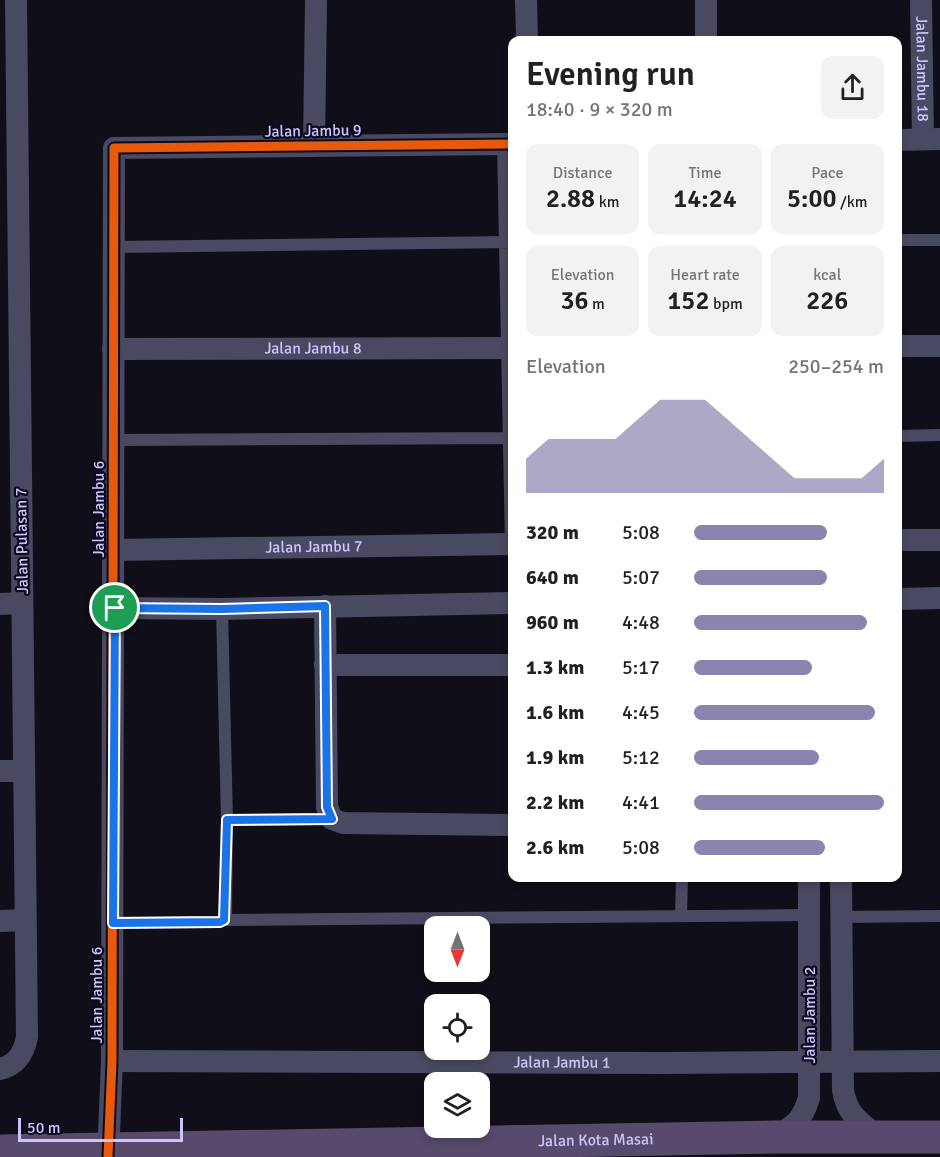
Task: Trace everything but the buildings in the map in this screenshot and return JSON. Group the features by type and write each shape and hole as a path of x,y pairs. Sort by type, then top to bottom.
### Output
{"main road":[{"name":"Jalan Kota Masai","path":"0,1151 108,1154 775,1137 940,1137"}],"street":[{"name":"Jalan Pulasan 7","path":"0,1069 13,1064 20,1056 27,1037 24,771 11,603 10,459 16,0"},
{"path":"314,146 316,0"},
{"path":"526,0 527,36"},
{"path":"706,0 706,36"},
{"name":"Jalan Jambu 18","path":"921,0 932,139"},
{"path":"902,140 932,139"},
{"name":"Jalan Jambu 9","path":"114,148 508,144"},
{"name":"Jalan Jambu 6","path":"108,1154 112,1061 115,608 114,148"},
{"path":"902,346 940,346"},
{"name":"Jalan Jambu 8","path":"113,349 508,348"},
{"path":"902,540 940,540"},
{"name":"Jalan Jambu 7","path":"114,550 508,544"},
{"path":"902,599 940,598"},
{"path":"115,608 222,609 508,603"},
{"path":"325,606 327,807 332,819 343,823 508,825"},
{"path":"325,664 508,665"},
{"path":"0,771 24,771"},
{"name":"Jalan Jambu 2","path":"775,1137 792,1127 804,1114 810,1091 809,882"},
{"name":"Jalan Jambu 2","path":"841,882 842,1061 845,1101 854,1118 878,1137"},
{"path":"0,921 25,920"},
{"name":"Jalan Jambu 1","path":"112,1061 940,1061"}],"lane":[{"path":"902,240 940,240"},
{"path":"114,247 508,242"},
{"path":"902,436 940,435"},
{"path":"114,440 508,438"},
{"path":"222,609 227,820 224,920"},
{"path":"227,820 332,819"},
{"path":"681,916 682,882"},
{"path":"113,923 810,915"},
{"path":"841,917 940,916"}],"cycle path":[{"path":"108,1157 112,1061 114,148 508,144"}],"route":[{"path":"325,606 327,807 332,819 227,820 226,917 220,922 113,923 115,608 222,609 325,606"}]}
